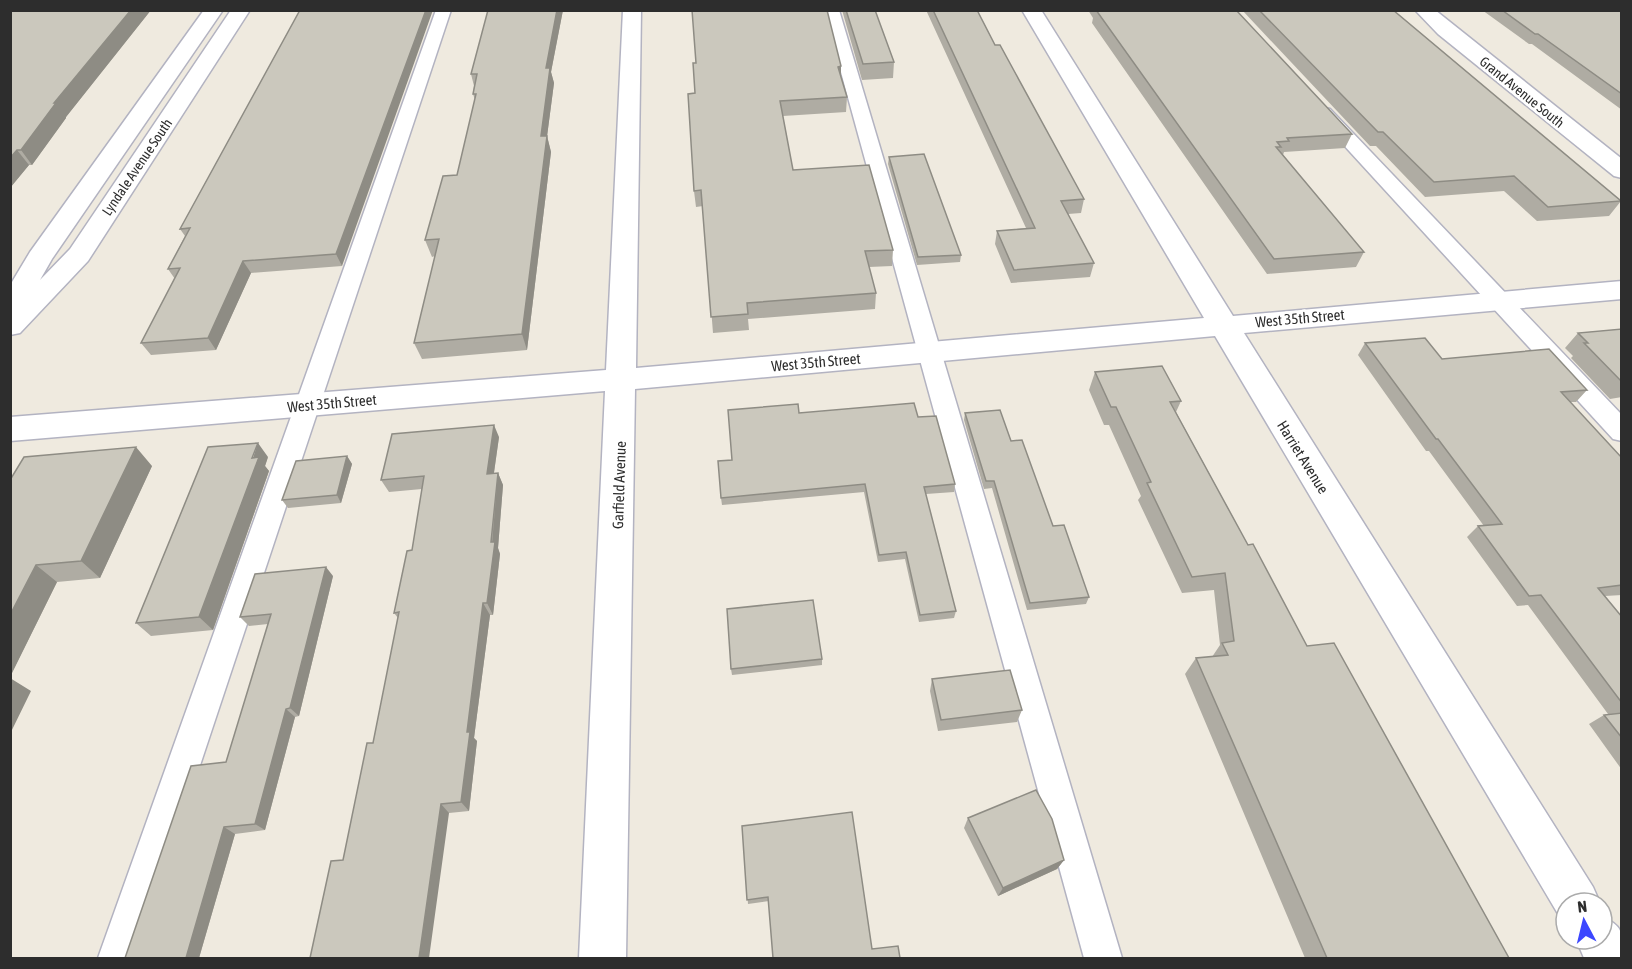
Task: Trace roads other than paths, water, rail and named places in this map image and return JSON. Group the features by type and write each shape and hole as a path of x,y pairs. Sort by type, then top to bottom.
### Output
{"street":[{"name":"Lyndale Avenue South","path":"15,320 25,282 39,258 214,10"},
{"name":"Lyndale Avenue South","path":"15,320 58,280 79,255 241,10"},
{"name":"Garfield Avenue","path":"603,958 632,10"},
{"name":"Harriet Avenue","path":"1031,10 1570,891"},
{"name":"Grand Avenue South","path":"1424,10 1445,30 1622,171"},
{"name":"West 35th Street","path":"10,429 622,379 1622,291"}],"lane":[{"path":"117,958 444,10"},
{"path":"831,10 1103,958"},
{"path":"1310,98 1622,432"}]}
